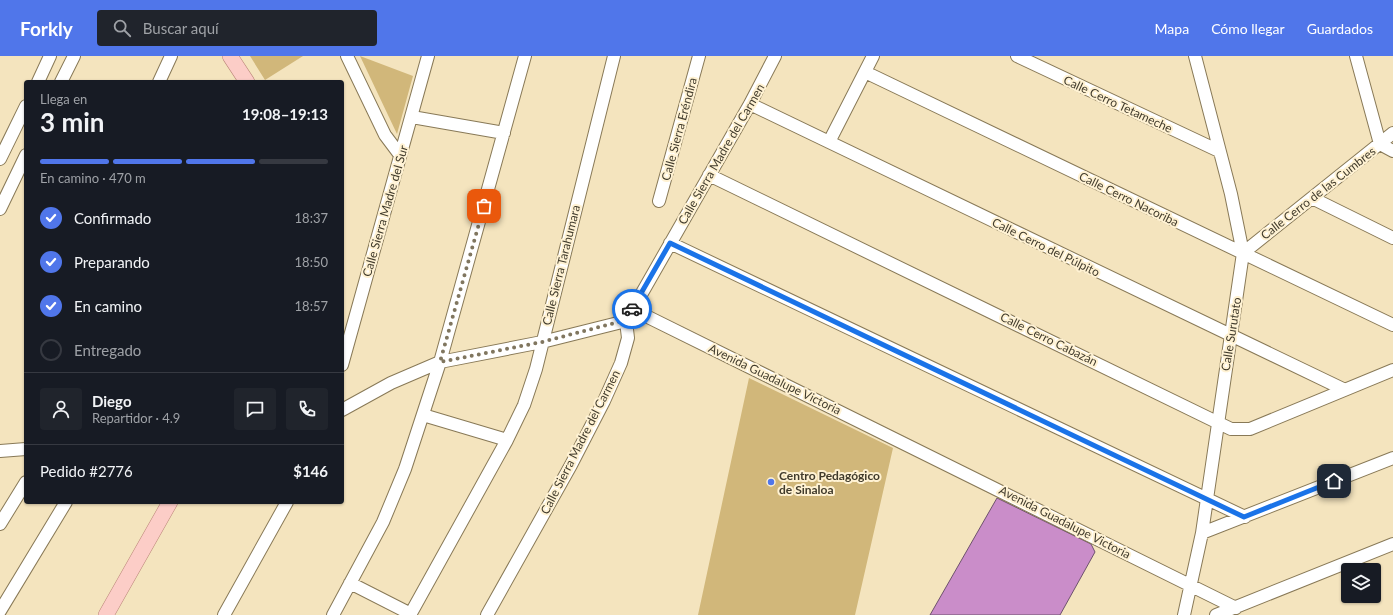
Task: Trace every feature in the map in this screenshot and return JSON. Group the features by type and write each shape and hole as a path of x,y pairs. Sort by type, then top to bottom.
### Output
{"main road":[{"path":"230,56 246,80"},
{"path":"106,615 169,504"}],"street":[{"path":"39,80 50,56"},
{"path":"62,80 74,56"},
{"path":"160,80 171,56"},
{"path":"347,56 385,135 400,156"},
{"name":"Calle Sierra Madre del Sur","path":"344,358 428,56"},
{"path":"333,615 383,522 405,469 440,362 525,56"},
{"name":"Calle Sierra Tarahumara","path":"410,614 507,440 524,405 536,369 614,56"},
{"name":"Calle Sierra Eréndira","path":"659,202 699,56"},
{"name":"Calle Sierra Madre del Carmen","path":"487,615 571,465 604,401 621,363 628,338 626,320 750,104 775,56"},
{"path":"829,142 873,56"},
{"name":"Calle Cerro Tetameche","path":"1017,56 1219,152"},
{"name":"Calle Surutato","path":"1184,615 1202,533 1217,422 1243,253 1231,194 1219,152 1196,56"},
{"path":"1356,56 1380,144 1393,151"},
{"name":"Calle Cerro Nacoriba","path":"865,72 1393,325"},
{"name":"Calle Cerro del Púlpito","path":"750,104 1343,389"},
{"path":"0,159 24,110"},
{"path":"412,117 504,133"},
{"name":"Calle Cerro de las Cumbres","path":"1243,253 1393,133"},
{"path":"0,208 24,159"},
{"name":"Calle Cerro Cabazán","path":"709,175 1231,429 1250,429 1343,389 1393,370"},
{"path":"1312,198 1393,238"},
{"path":"670,243 1244,517"},
{"name":"Avenida Guadalupe Victoria","path":"344,409 391,383 440,362 542,342 646,316 1236,608"},
{"path":"423,415 507,440"},
{"path":"0,451 24,450"},
{"path":"1202,533 1393,458"},
{"path":"0,524 24,485"},
{"path":"0,611 65,504"},
{"path":"224,615 286,504"},
{"path":"1216,615 1393,544"},
{"path":"350,583 410,614"}],"shaded area":[{"path":"250,56 303,56 265,80"},
{"path":"360,56 413,76 397,134"},
{"path":"749,378 893,448 855,615 698,615"}],"building":[{"path":"997,498 1091,544 1095,552 1060,615 930,615"}],"way so far":[{"path":"484,206 440,362 542,342 626,320 632,309"}],"place":[{"name":"Centro Pedagógico de Sinaloa","path":"771,482"}],"route":[{"path":"632,309 670,243 1244,517 1334,481"}]}
